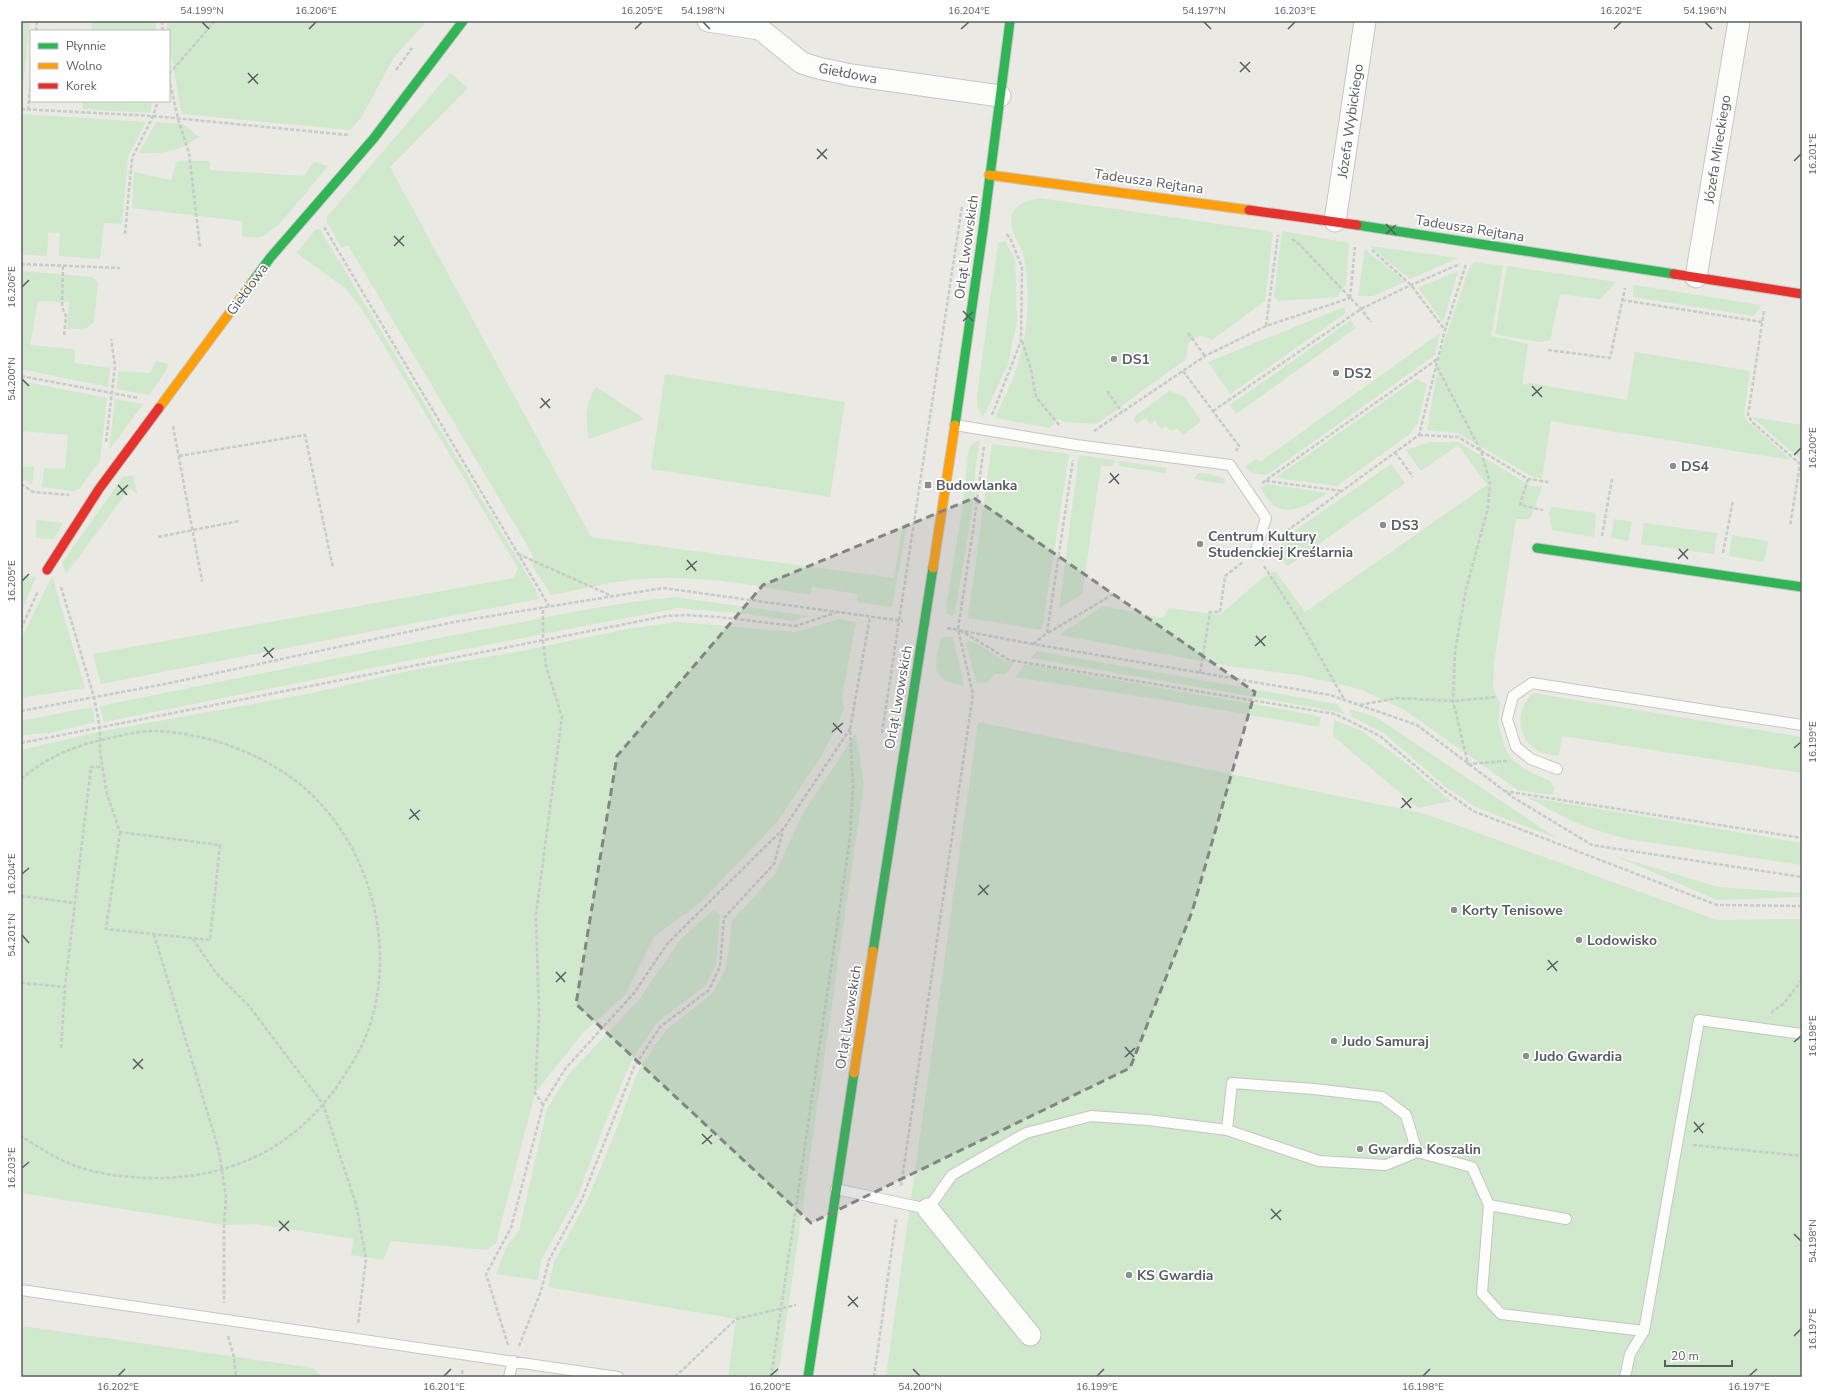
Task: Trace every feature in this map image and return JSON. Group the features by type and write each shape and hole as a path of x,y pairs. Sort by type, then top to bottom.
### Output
{"street":[{"name":"Giełdowa","path":"47,570 99,489 270,258 374,138 463,21"},
{"name":"Giełdowa","path":"708,21 760,29 802,63 818,68 850,75 1000,96"},
{"name":"Orląt Lwowskich","path":"808,1377 900,771 925,624 955,425 1010,21"},
{"name":"Józefa Wybickiego","path":"1335,221 1365,21"},
{"name":"Józefa Mireckiego","path":"1696,277 1739,21"},
{"name":"Tadeusza Rejtana","path":"989,175 1335,221 1802,294"},
{"path":"1537,548 1802,587"},
{"path":"928,1209 1030,1335"}],"lane":[{"path":"955,425 1076,445 1230,465 1266,518 1255,553"},
{"path":"1557,769 1531,759 1516,747 1507,719 1513,696 1532,683 1802,725"},
{"path":"1625,1377 1630,1354 1644,1331 1699,1020 1802,1034"},
{"path":"1227,1130 1232,1083 1322,1090 1382,1098 1406,1114 1417,1152"},
{"path":"836,1188 928,1209 952,1176 966,1168 1026,1134 1091,1116 1148,1120 1227,1130 1319,1161 1386,1165 1417,1152 1472,1167 1489,1205 1482,1294 1502,1314 1644,1331"},
{"path":"1489,1205 1566,1219"},
{"path":"21,1290 618,1377"},
{"path":"510,1377 513,1361"}],"path":[{"path":"170,73 215,21"},
{"path":"170,83 178,119 189,153 200,247"},
{"path":"28,110 30,91"},
{"path":"125,234 132,158 153,116 158,102"},
{"path":"21,109 153,116 374,138"},
{"path":"21,711 170,683 454,622 663,588 899,621 962,203"},
{"path":"313,208 549,606"},
{"path":"1266,326 1279,230"},
{"path":"1285,235 1298,243 1361,309 1371,322"},
{"path":"1350,298 1356,244"},
{"path":"1368,246 1411,285 1445,330"},
{"path":"1213,411 1361,309 1466,261 1445,330 1419,435"},
{"path":"21,264 120,268"},
{"path":"63,266 62,307 66,316 64,336"},
{"path":"1548,350 1610,358 1628,268"},
{"path":"1622,300 1762,322"},
{"path":"1764,307 1748,415 1752,422 1800,464 1790,526"},
{"path":"1188,333 1205,356"},
{"path":"105,445 114,366 111,339"},
{"path":"1021,341 1031,369 1036,398 1076,445"},
{"path":"1249,493 1439,358"},
{"path":"1437,367 1481,451 1490,483 1488,508 1463,604 1455,651 1453,701 1468,764"},
{"path":"1182,371 1239,446 1230,465"},
{"path":"21,376 164,401 179,456 202,581"},
{"path":"1106,391 1122,412"},
{"path":"179,456 305,435 333,568"},
{"path":"1200,673 1210,612 1220,612 1225,576 1419,435 1458,437 1528,480 1548,482"},
{"path":"1395,452 1413,477"},
{"path":"1601,543 1612,479"},
{"path":"1528,480 1520,505 1543,510"},
{"path":"1266,481 1342,491"},
{"path":"21,484 33,492 70,495"},
{"path":"1723,554 1733,500"},
{"path":"158,537 239,521"},
{"path":"1255,553 1300,622 1344,700"},
{"path":"518,554 613,597"},
{"path":"53,560 94,698 100,728 100,740 107,794 120,832 106,930 210,940 220,845 120,832"},
{"path":"21,629 47,570"},
{"path":"1047,633 1115,593"},
{"path":"543,607 543,640 546,666 562,717 536,915 539,1015 535,1093 543,1105"},
{"path":"21,743 177,711 666,616 686,615 719,617 794,626 837,612"},
{"path":"771,1377 850,838 853,786 850,729 870,617"},
{"path":"958,629 1033,644 1330,695 1417,725 1504,791 1592,845 1802,877"},
{"path":"958,629 1009,660 1335,714 1380,736 1445,791 1473,811 1717,905 1802,906"},
{"path":"874,1377 898,1202 973,694 958,629"},
{"path":"1359,705 1397,698 1453,701 1513,696"},
{"path":"513,1361 486,1274 511,1228 543,1105 565,1069 634,993 667,944 784,828 850,729"},
{"path":"21,780 34,769 58,754 84,743 154,731 190,735 221,743 252,754 283,772 316,798 336,823 356,856 370,893 377,923 380,955 379,984 375,1010 366,1037 354,1060 323,1104 298,1129 276,1146 253,1158 222,1170 194,1176 136,1178 107,1174 74,1165 40,1148 21,1136"},
{"path":"1468,764 1531,759"},
{"path":"61,1048 65,987 91,767 103,766"},
{"path":"1504,791 1802,838"},
{"path":"513,1361 541,1290 549,1260 582,1200 634,1067 660,1027 709,990 720,966 724,918 774,864 784,828"},
{"path":"21,896 75,903"},
{"path":"154,934 219,1151 226,1197 224,1225 224,1319 234,1357 236,1377"},
{"path":"193,938 216,973 249,1006 323,1104 356,1204 366,1259 357,1338"},
{"path":"1753,1027 1784,1003 1802,980"},
{"path":"21,983 65,987"},
{"path":"1677,1144 1802,1156"},
{"path":"675,1377 736,1319 796,1305"}],"highlighted area":[{"path":"974,498 1255,692 1192,912 1130,1068 811,1223 576,1004 617,756 763,585"}],"green space":[{"path":"21,21 30,21 22,94 21,93"},
{"path":"92,21 155,21 157,30 91,30"},
{"path":"166,21 427,21 394,57 362,116 350,130 182,114 170,47 170,30 167,30"},
{"path":"450,73 468,88 390,167 591,537 894,578 903,524 908,521 892,607 857,602 858,594 812,587 811,595 705,579 684,578 630,580 551,595 532,565 533,555 348,245 342,248 327,223 327,217"},
{"path":"83,102 153,102 150,113 83,109"},
{"path":"21,114 146,122 128,157 122,224 104,223 100,259 59,256 60,233 48,232 47,256 21,254"},
{"path":"156,122 183,124 199,137 184,146 170,151 139,153"},
{"path":"177,161 210,161 210,170 304,176 314,162 328,166 279,224 263,236 253,238 242,236 242,221 132,208 134,172 171,180"},
{"path":"1039,198 1273,232 1265,301 1212,340 1200,335 1188,343 1186,359 1097,424 1065,422 1058,419 1050,428 995,418 1016,370 1026,329 1028,301 1026,272 1024,258 1013,232 1011,221 1012,215 1016,207 1027,201"},
{"path":"316,229 320,229 536,590 538,599 101,684 93,654 514,578 518,568 362,309 345,288 297,253"},
{"path":"1282,231 1349,243 1346,284 1337,297 1278,301 1274,296"},
{"path":"1005,241 1015,260 1017,320 1008,364 983,417 977,406 977,396 998,243"},
{"path":"1370,246 1458,258 1410,279"},
{"path":"1365,249 1405,282 1373,296 1358,296"},
{"path":"1475,262 1503,266 1491,336 1528,344 1522,385 1529,383 1627,400 1635,352 1750,371 1744,415 1748,422 1791,460 1551,421 1542,479 1533,477 1458,433 1427,430 1441,351 1470,266"},
{"path":"1507,266 1616,282 1600,299 1560,294 1550,340 1539,342 1495,334"},
{"path":"21,271 92,277 98,282 94,322 85,329 67,329 69,302 38,301 30,345 74,349 75,363 110,368 108,387 21,369"},
{"path":"1458,271 1443,322 1418,288"},
{"path":"1634,285 1761,305 1754,316 1633,297"},
{"path":"1344,307 1346,313 1230,394 1208,362"},
{"path":"1351,320 1356,328 1236,414 1230,405"},
{"path":"1440,333 1435,355 1267,475 1251,473 1245,466 1257,459 1260,462"},
{"path":"156,361 168,364 167,369 149,395 117,389 118,371 150,373"},
{"path":"665,374 845,402 830,497 651,469"},
{"path":"1416,379 1427,384 1418,422 1410,434 1337,486 1275,478"},
{"path":"21,381 107,398 100,461 80,488 74,491 42,487 44,468 65,469 68,435 21,431"},
{"path":"596,387 645,419 589,439 587,412 592,393"},
{"path":"1169,391 1184,396 1201,421 1183,435 1177,428 1171,431 1166,426 1161,429 1155,420 1150,425 1146,418 1137,424 1133,418"},
{"path":"115,399 143,404 109,450"},
{"path":"1752,417 1802,425 1802,461"},
{"path":"980,440 975,470 975,493 955,613 952,616 947,614 946,607 963,504 968,453 972,444"},
{"path":"1430,442 1458,442 1531,486 1542,487 1532,515 1529,519 1516,519 1494,663 1493,689 1500,703 1498,722 1504,746 1511,758 1524,769 1550,781 1554,787 1553,795 1518,790 1403,709 1360,689 1298,675 1229,666 1059,635 1103,606 1163,618 1169,608 1220,615 1261,579 1275,571 1305,612 1487,485 1458,445 1421,471 1406,450"},
{"path":"992,444 1069,454 1042,630 968,618"},
{"path":"1079,455 1115,460 1113,466 1101,466 1082,594 1059,609"},
{"path":"1119,461 1167,468 1165,473 1119,466"},
{"path":"1391,464 1405,483 1288,566 1285,564 1278,549 1287,536"},
{"path":"21,466 34,467 33,482 31,484 21,478"},
{"path":"1198,473 1209,474 1225,479 1224,484 1194,479"},
{"path":"133,475 137,494 130,488 66,574 62,563 123,477"},
{"path":"1266,484 1328,493 1300,508 1292,510 1283,509 1275,506 1268,499 1261,488"},
{"path":"1552,507 1596,513 1594,537 1552,530 1549,513"},
{"path":"1614,519 1632,522 1628,541 1611,538"},
{"path":"36,520 63,523 54,539 36,538"},
{"path":"1644,523 1717,533 1714,554 1641,544"},
{"path":"1732,535 1768,541 1764,562 1729,556"},
{"path":"21,576 36,577 21,612"},
{"path":"52,576 85,688 21,698 21,639"},
{"path":"675,597 810,616 792,621 747,614 678,608 104,722 100,706 381,649 575,612 624,603"},
{"path":"839,619 856,622 842,697 844,708 838,725 821,756 777,822 701,902 654,937 625,995 583,1033 535,1093 496,1243 487,1250 391,1241 383,1260 351,1255 354,1239 256,1224 224,1225 21,1193 21,750 98,732 308,694 413,670 527,650 627,629 678,622 795,632"},
{"path":"941,637 953,637 964,685 949,682 943,679 939,674 936,662"},
{"path":"968,641 980,645 1008,662 1014,663 1006,674 995,674 987,683 976,682 966,644"},
{"path":"1037,651 1337,704 1345,714 1031,658"},
{"path":"1025,664 1321,717 1319,727 1163,700 1015,677"},
{"path":"1533,693 1802,737 1802,773 1562,736 1559,755 1546,754 1529,744 1521,728 1522,710 1526,701"},
{"path":"92,707 95,722 50,733 21,735 21,721"},
{"path":"1349,709 1376,717 1556,838 1476,807 1446,787 1385,734 1353,717"},
{"path":"1334,720 1362,731 1402,760 1451,801 1418,808 1333,736"},
{"name":"Gwardia Koszalin","path":"978,722 1426,814 1717,920 1802,919 1802,1377 886,1377"},
{"path":"856,733 864,784 778,1377 728,1377 736,1319 548,1287 554,1262 587,1201 639,1069 666,1030 713,993 726,968 732,921 775,874 802,815"},
{"path":"1527,797 1802,843 1802,865 1627,839 1572,821"},
{"path":"1615,856 1718,887 1802,893 1802,897 1717,900"},
{"path":"714,909 720,915 716,965 705,986 656,1023 630,1064 605,1123 578,1195 541,1260 538,1280 496,1274 507,1246 519,1231 547,1109 569,1074 638,1001 680,940"},
{"path":"21,1326 313,1368 323,1377 21,1377"}],"traffic: fast":[{"path":"251,284 270,258 374,138 463,21"},
{"path":"955,425 983,230 1010,21"},
{"path":"1357,225 1674,274"},
{"path":"1537,548 1802,587"},
{"path":"873,951 933,568"},
{"path":"808,1377 854,1073"}],"traffic: slow":[{"path":"989,175 1249,210"},
{"path":"159,408 251,284"},
{"path":"933,568 955,425"},
{"path":"854,1073 873,951"}],"traffic: jam":[{"path":"1249,210 1357,225"},
{"path":"1674,274 1802,294"},
{"path":"47,570 99,489 159,408"}],"place":[{"name":"DS1","path":"1114,359"},
{"name":"DS2","path":"1336,373"},
{"name":"DS4","path":"1673,466"},
{"name":"Budowlanka","path":"928,485"},
{"name":"DS3","path":"1383,525"},
{"name":"Centrum Kultury Studenckiej Kreślarnia","path":"1200,544"},
{"name":"Korty Tenisowe","path":"1454,910"},
{"name":"Lodowisko","path":"1579,940"},
{"name":"Judo Samuraj","path":"1334,1041"},
{"name":"Judo Gwardia","path":"1526,1056"},
{"name":"Gwardia Koszalin","path":"1360,1149"},
{"name":"KS Gwardia","path":"1129,1275"}]}
